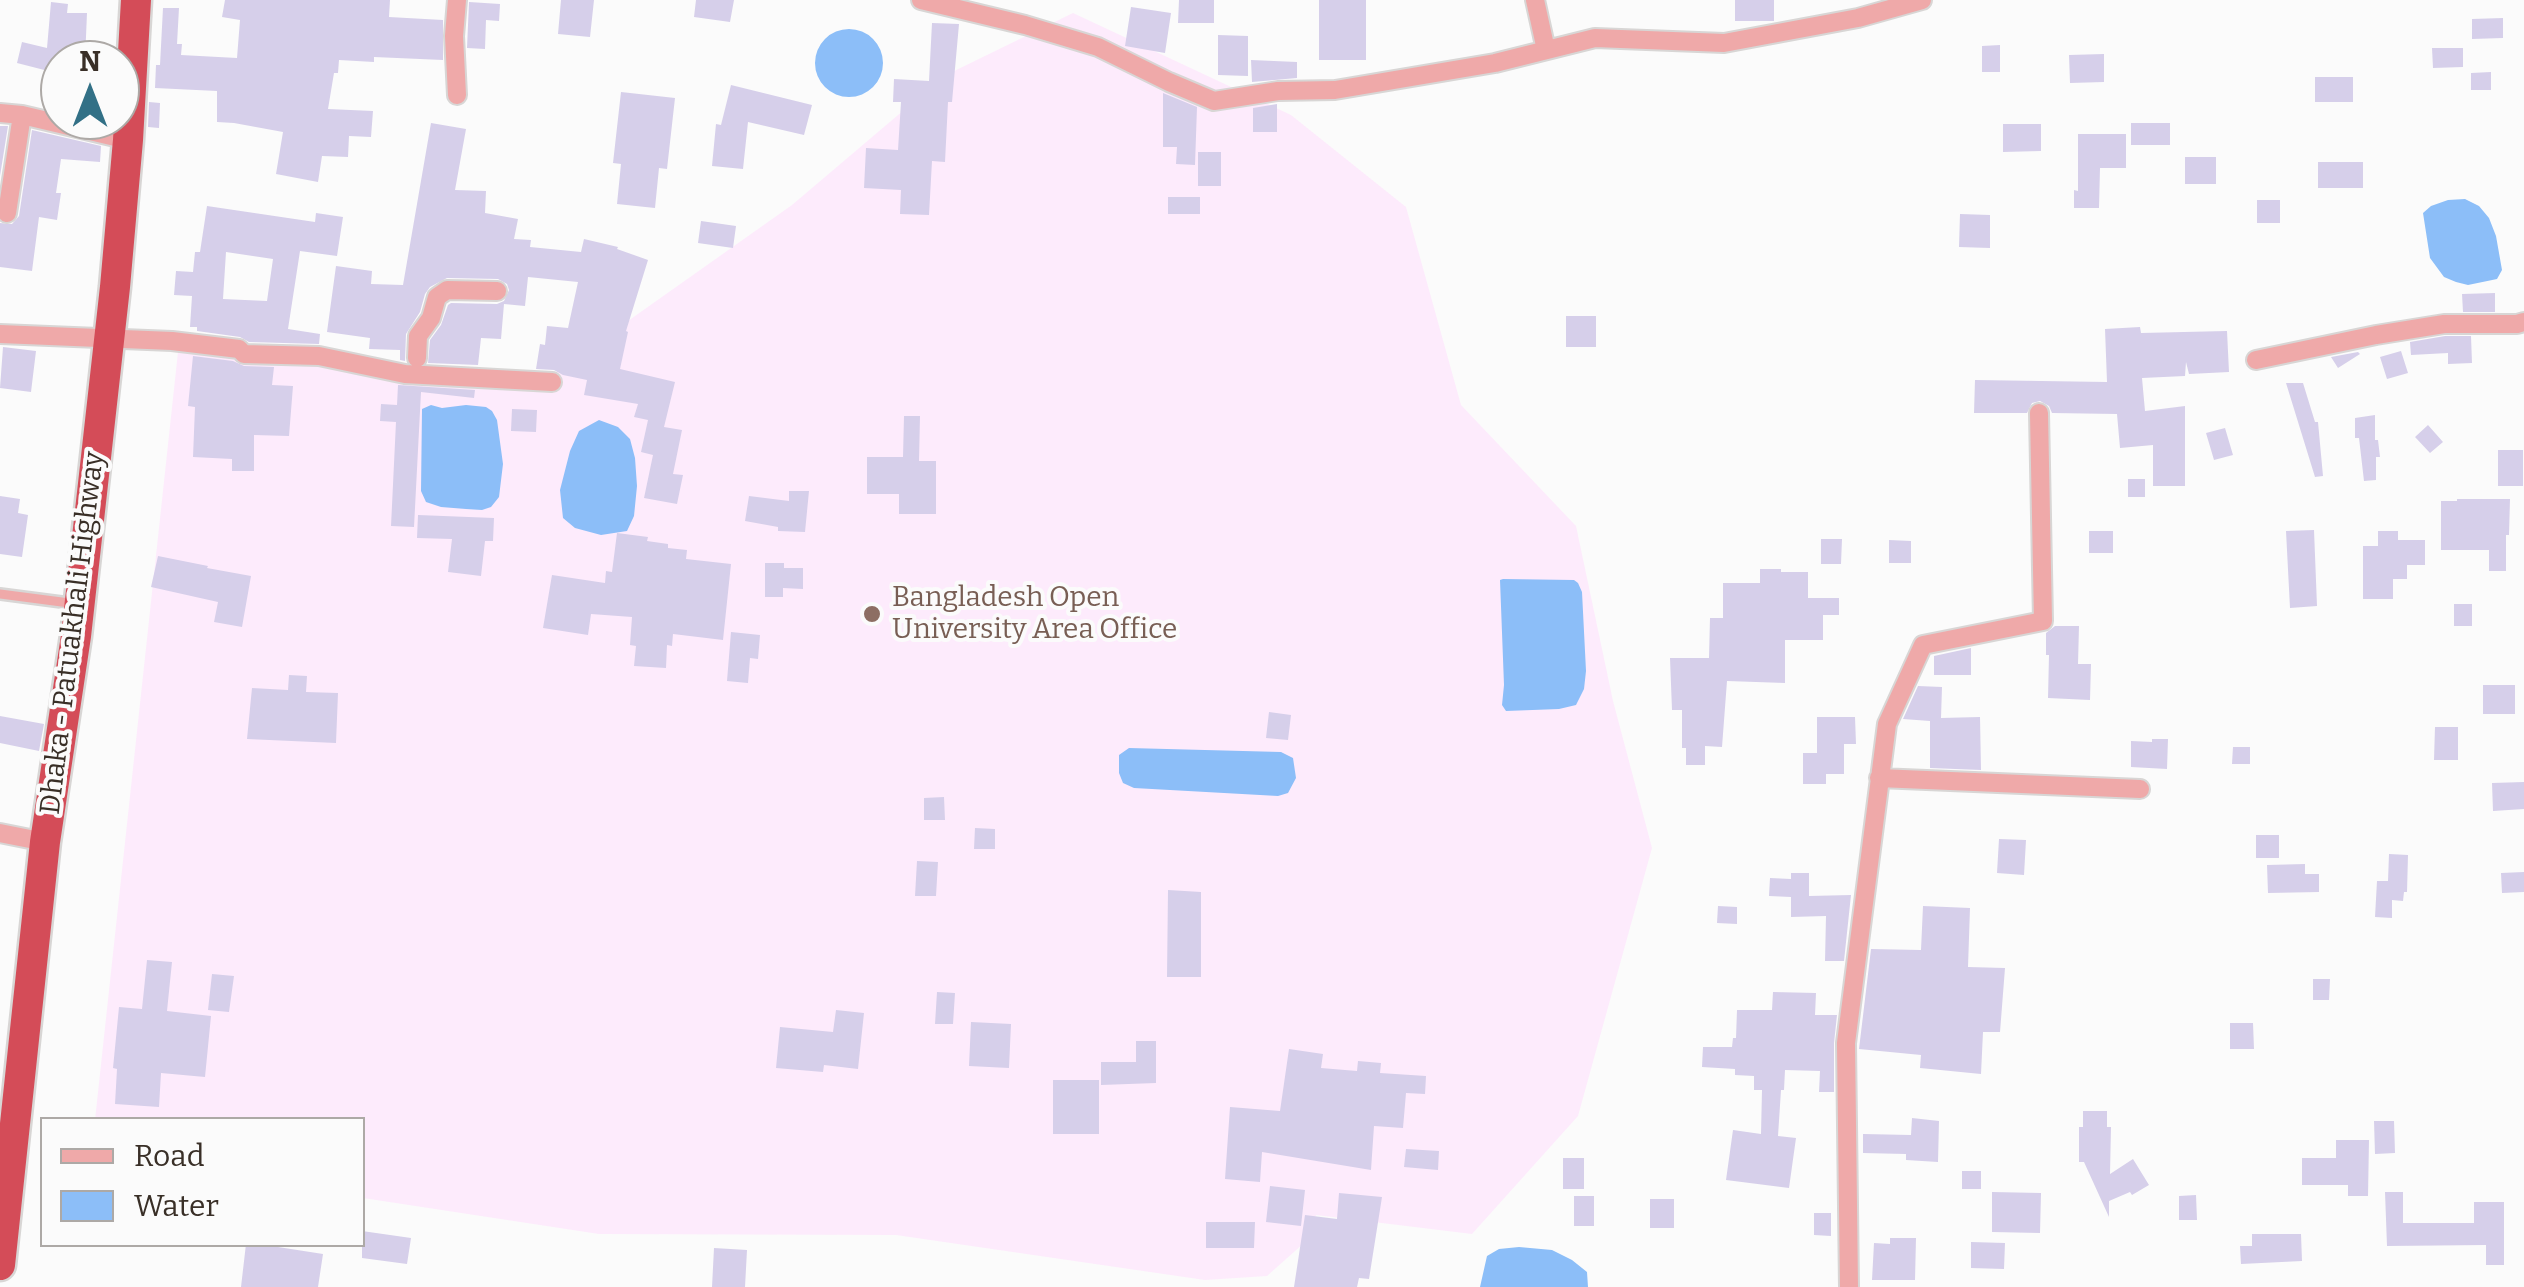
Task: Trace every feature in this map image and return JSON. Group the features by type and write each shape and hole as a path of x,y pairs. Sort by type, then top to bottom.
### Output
{"highway":[{"name":"Dhaka - Patuakhali Highway","path":"134,40 136,0"},
{"name":"Dhaka - Patuakhali Highway","path":"0,1265 45,842 80,605 128,140"}],"street":[{"path":"456,95 457,0"},
{"path":"925,0 1026,24 1098,47 1214,101 1278,91 1335,90 1495,62 1595,38 1724,43 1858,18 1922,0"},
{"path":"1535,0 1546,50"},
{"path":"0,112 40,120"},
{"path":"6,213 5,173 22,116"},
{"path":"416,358 418,336 431,318 436,297 446,290 496,291"},
{"path":"2256,360 2444,324 2524,322"},
{"path":"0,334 172,341 239,349 244,354 319,356 405,374 552,382"},
{"path":"1849,1287 1846,1043 1886,724 1923,645 2043,620 2038,413"},
{"path":"1879,778 2140,789"},
{"path":"0,833 45,842"}],"lane":[{"path":"0,594 80,605"}],"shaded area":[{"name":"Bangladesh Open University Area Office","path":"1073,13 1291,115 1406,207 1461,405 1576,526 1613,701 1652,848 1578,1116 1472,1234 1316,1215 1304,1243 1267,1276 1205,1280 896,1235 599,1234 365,1198 365,1117 95,1117 178,352 553,374 792,205 944,76"}],"water":[{"path":"849,29 873,39 883,63 873,87 849,97 825,87 815,63 825,39"},
{"path":"2465,199 2479,206 2489,218 2502,270 2497,279 2468,285 2456,282 2444,277 2430,258 2423,213 2448,200"},
{"path":"431,405 466,405 492,411 497,420 503,464 499,497 491,507 466,509 426,502 421,491 422,409"},
{"path":"599,420 618,427 630,439 637,486 634,516 627,531 601,535 575,528 563,518 560,490 579,431"},
{"path":"1503,579 1578,583 1582,592 1586,671 1584,689 1576,705 1506,711 1502,705"},
{"path":"1129,748 1281,752 1293,758 1296,778 1288,793 1278,796 1134,788 1123,783 1119,773 1119,755"},
{"path":"1499,1249 1552,1250 1572,1260 1587,1272 1588,1287 1480,1287 1487,1256"}],"building":[{"path":"225,0 390,0 389,17 443,20 443,60 339,60 328,109 373,111 371,137 349,136 348,157 322,156 318,182 276,174 283,132 217,122 217,91 155,88 163,8 179,8 177,44 182,44 181,55 237,58 240,20 222,17"},
{"path":"561,0 594,0 590,37 558,34"},
{"path":"696,0 734,0 730,22 694,17"},
{"path":"1179,0 1214,0 1214,23 1178,23"},
{"path":"1319,0 1366,0 1366,60 1319,60"},
{"path":"1735,0 1774,0 1774,21 1735,21"},
{"path":"51,2 68,4 67,13 87,13 86,40 48,40"},
{"path":"469,2 500,4 499,21 486,20 485,49 467,48"},
{"path":"1131,7 1171,13 1165,53 1125,46"},
{"path":"2503,18 2503,38 2472,39 2472,19"},
{"path":"932,23 959,24 952,102 948,102 945,162 932,161 929,215 900,214 901,190 864,188 866,148 898,150 901,102 893,102 894,79 929,81"},
{"path":"1218,35 1248,36 1248,76 1218,75"},
{"path":"22,42 40,46 40,69 17,63"},
{"path":"2000,45 2000,72 1982,72 1982,46"},
{"path":"2432,48 2463,48 2463,67 2433,68"},
{"path":"2104,54 2104,82 2070,83 2069,55"},
{"path":"1251,60 1297,62 1297,78 1252,82"},
{"path":"2491,72 2491,90 2471,90 2471,73"},
{"path":"2315,77 2353,77 2353,102 2315,102"},
{"path":"731,85 812,105 804,135 748,122 743,169 712,166 716,124 721,125"},
{"path":"621,92 675,98 667,169 659,168 655,208 617,204 621,164 613,163"},
{"path":"1163,93 1197,107 1195,165 1176,164 1177,147 1163,147"},
{"path":"149,102 160,103 159,128 148,127"},
{"path":"1277,104 1277,132 1253,132 1253,108"},
{"path":"431,123 466,129 455,190 486,191 485,213 518,219 514,239 531,240 530,247 581,252 584,239 648,260 626,331 620,369 675,382 664,427 682,430 673,474 683,475 677,504 644,498 653,455 641,452 648,420 634,417 638,404 584,395 587,380 536,369 547,326 568,328 578,282 528,277 525,306 504,304 501,339 481,338 478,365 428,363 430,340 451,303 504,301 509,290 498,279 447,278 430,287 406,334 405,361 400,360 400,350 369,349 370,338 327,332 336,266 372,271 371,284 403,285"},
{"path":"2131,123 2170,123 2170,145 2131,145"},
{"path":"2003,124 2041,124 2041,151 2003,152"},
{"path":"0,126 8,126 0,176"},
{"path":"32,130 40,132 40,140 75,140 101,146 100,162 61,159 57,220 39,217 32,271 0,267 0,223 12,224 19,216"},
{"path":"2078,134 2126,134 2126,168 2100,168 2099,208 2074,208 2074,190 2078,191"},
{"path":"1198,152 1221,152 1221,186 1198,186"},
{"path":"2185,157 2216,157 2216,184 2185,184"},
{"path":"2318,162 2363,162 2363,188 2318,188"},
{"path":"1168,197 1200,197 1200,214 1168,214"},
{"path":"2257,200 2280,200 2280,223 2257,223"},
{"path":"207,206 315,222 316,213 343,217 337,256 300,251 288,329 320,334 319,344 249,342 190,327 192,296 174,295 176,271 193,272 195,252 200,252","holes":["226,252 273,259 267,301 223,299"]},
{"path":"1960,214 1990,215 1990,248 1959,247"},
{"path":"701,221 736,226 733,248 698,243"},
{"path":"2495,293 2495,312 2463,312 2462,294"},
{"path":"1566,316 1596,316 1596,347 1566,347"},
{"path":"2140,327 2141,333 2227,331 2229,372 2189,374 2186,362 2185,376 2142,378 2145,411 2185,406 2185,486 2153,486 2153,445 2120,448 2117,414 2052,413 2040,401 2032,403 2027,413 1974,413 1975,380 2107,382 2105,329"},
{"path":"2471,336 2472,363 2448,364 2448,353 2411,355 2410,342"},
{"path":"3,347 36,351 31,392 0,388"},
{"path":"2401,351 2408,373 2387,379 2380,357"},
{"path":"2358,352 2338,368 2331,357"},
{"path":"193,356 244,366 274,367 272,385 293,386 289,436 254,435 254,471 232,471 232,459 193,457 195,407 188,406"},
{"path":"2286,383 2303,383 2318,422 2323,476 2315,477"},
{"path":"398,385 475,390 474,398 421,392 414,527 391,526 396,422 380,421 381,404 397,405"},
{"path":"512,409 537,410 536,432 511,431"},
{"path":"2375,415 2380,457 2376,457 2376,480 2364,481 2355,418"},
{"path":"904,416 920,416 919,461 936,461 936,514 899,514 899,494 867,494 867,457 903,457"},
{"path":"2428,425 2443,442 2430,453 2415,437"},
{"path":"2225,428 2233,455 2214,460 2206,433"},
{"path":"2498,450 2523,450 2523,486 2498,486"},
{"path":"2128,479 2145,479 2145,497 2128,497"},
{"path":"789,491 809,491 805,532 778,531 778,527 745,521 749,496 789,501"},
{"path":"0,496 20,499 18,513 28,515 22,557 0,554"},
{"path":"2510,499 2506,571 2489,571 2489,550 2441,550 2441,501"},
{"path":"418,515 494,518 493,541 485,541 481,576 448,572 452,539 417,538"},
{"path":"2314,530 2317,606 2290,608 2286,531"},
{"path":"2089,531 2113,531 2113,553 2089,553"},
{"path":"2378,531 2398,531 2398,540 2425,540 2425,565 2407,565 2407,579 2393,579 2393,599 2363,599 2363,546 2378,546"},
{"path":"617,533 648,537 647,541 668,544 668,548 687,550 686,559 731,564 723,640 673,634 672,646 667,645 666,668 634,666 636,646 630,645 632,617 591,614 588,635 543,628 552,575 605,583 606,571 612,572"},
{"path":"1821,539 1842,539 1841,564 1821,564"},
{"path":"1889,540 1911,541 1911,563 1889,563"},
{"path":"158,556 251,576 242,627 214,622 218,602 151,587"},
{"path":"765,563 803,568 803,589 783,588 783,597 765,597"},
{"path":"1760,569 1808,572 1808,598 1839,598 1839,615 1823,615 1823,640 1785,640 1785,683 1727,681 1722,747 1705,746 1705,765 1686,765 1682,710 1672,710 1670,658 1709,658 1710,618 1723,618 1723,583 1760,583"},
{"path":"2454,604 2472,604 2472,626 2454,626"},
{"path":"2055,626 2079,626 2078,664 2091,664 2090,700 2048,698 2046,633"},
{"path":"731,632 760,635 758,659 750,658 748,683 727,681"},
{"path":"1971,648 1971,675 1934,675 1934,656"},
{"path":"289,675 307,676 306,692 338,693 336,743 247,739 252,688 288,690"},
{"path":"2483,685 2515,685 2515,714 2483,714"},
{"path":"1918,686 1942,687 1941,718 1980,717 1981,770 1930,768 1930,721 1903,719"},
{"path":"1269,712 1291,715 1288,740 1266,738"},
{"path":"0,716 44,724 39,751 0,743"},
{"path":"1817,717 1855,717 1856,744 1844,744 1844,774 1826,774 1826,784 1803,784 1803,753 1817,753"},
{"path":"2435,727 2458,727 2458,760 2434,760"},
{"path":"2168,739 2167,769 2131,767 2131,741"},
{"path":"2233,747 2250,747 2250,764 2232,764"},
{"path":"2524,782 2524,809 2493,811 2492,783"},
{"path":"944,797 945,820 924,820 924,798"},
{"path":"975,828 995,829 995,849 974,849"},
{"path":"2256,835 2279,835 2279,858 2256,858"},
{"path":"1999,839 2026,840 2024,875 1997,873"},
{"path":"2389,854 2408,855 2407,892 2403,901 2392,900 2392,918 2375,917 2377,881 2388,881"},
{"path":"917,861 938,862 936,896 915,896"},
{"path":"2305,864 2305,874 2319,874 2319,892 2268,893 2267,865"},
{"path":"2524,872 2524,892 2502,893 2501,873"},
{"path":"1791,873 1809,873 1809,896 1851,895 1844,961 1825,961 1826,916 1791,917 1791,897 1769,896 1770,878 1791,879"},
{"path":"1168,890 1201,892 1201,977 1167,977"},
{"path":"1718,906 1737,907 1737,924 1717,923"},
{"path":"1923,906 1970,908 1968,967 2005,968 2000,1032 1983,1032 1981,1074 1920,1068 1921,1055 1859,1049 1871,949 1921,950"},
{"path":"147,960 172,962 167,1011 211,1016 205,1077 161,1073 159,1107 115,1104 117,1069 113,1068 119,1007 142,1009"},
{"path":"212,974 234,976 229,1012 208,1010"},
{"path":"2313,979 2330,979 2329,1000 2313,1000"},
{"path":"937,992 955,993 953,1024 935,1024"},
{"path":"1773,992 1816,993 1815,1015 1837,1015 1834,1092 1819,1092 1820,1071 1785,1070 1778,1136 1796,1138 1789,1188 1726,1180 1733,1130 1761,1134 1762,1090 1754,1090 1754,1076 1735,1075 1735,1069 1702,1067 1703,1047 1732,1047 1737,1010 1772,1010"},
{"path":"836,1010 864,1013 858,1069 824,1065 823,1072 776,1068 780,1027 833,1032"},
{"path":"971,1022 1011,1024 1009,1068 969,1066"},
{"path":"2230,1023 2253,1023 2254,1049 2230,1049"},
{"path":"1136,1041 1156,1041 1156,1083 1101,1085 1101,1062 1136,1062"},
{"path":"1289,1049 1323,1054 1321,1068 1357,1071 1358,1061 1381,1063 1380,1073 1426,1076 1425,1094 1406,1093 1403,1128 1374,1126 1371,1170 1262,1152 1260,1182 1225,1179 1230,1107 1280,1111"},
{"path":"1053,1080 1099,1080 1099,1134 1053,1134"},
{"path":"2083,1111 2107,1111 2107,1127 2111,1127 2110,1174 2133,1159 2149,1185 2109,1201 2109,1217 2084,1162 2079,1162"},
{"path":"1912,1118 1939,1121 1938,1162 1906,1160 1906,1154 1863,1153 1863,1134 1911,1135"},
{"path":"2374,1121 2394,1121 2395,1153 2375,1154"},
{"path":"2336,1140 2369,1140 2368,1196 2348,1196 2348,1185 2302,1185 2302,1158 2336,1158"},
{"path":"1406,1149 1439,1151 1438,1170 1404,1167"},
{"path":"1563,1158 1584,1158 1584,1189 1563,1189"},
{"path":"1962,1171 1981,1171 1981,1189 1962,1189"},
{"path":"1270,1186 1305,1190 1301,1226 1266,1222"},
{"path":"1992,1192 2041,1193 2040,1233 1992,1232"},
{"path":"2385,1192 2403,1192 2403,1223 2474,1223 2474,1202 2504,1202 2504,1265 2486,1265 2486,1245 2387,1246"},
{"path":"1339,1193 1382,1197 1369,1279 1359,1278 1357,1287 1294,1287 1305,1215 1337,1219"},
{"path":"2196,1195 2197,1220 2179,1220 2179,1196"},
{"path":"1574,1196 1594,1196 1594,1226 1574,1226"},
{"path":"1650,1199 1674,1199 1674,1228 1650,1228"},
{"path":"1814,1213 1831,1213 1831,1236 1814,1235"},
{"path":"1206,1222 1255,1222 1254,1248 1206,1248"},
{"path":"365,1231 411,1238 407,1264 362,1258"},
{"path":"2252,1234 2301,1234 2302,1261 2241,1264 2240,1246 2252,1246"},
{"path":"1890,1238 1916,1238 1915,1280 1872,1280 1874,1243 1890,1244"},
{"path":"1971,1242 2005,1243 2004,1269 1971,1268"},
{"path":"246,1247 323,1254 318,1287 241,1287"},
{"path":"714,1248 747,1250 745,1287 712,1287"}],"place":[{"name":"Bangladesh Open University Area Office","path":"872,614"}]}
